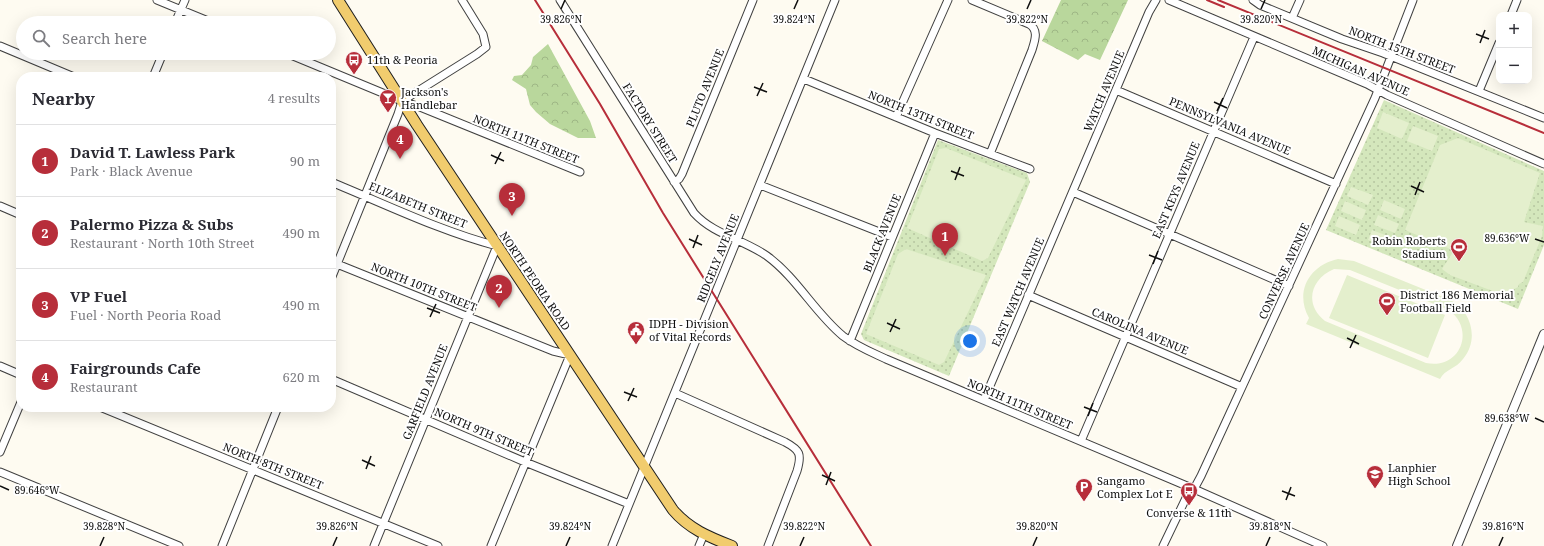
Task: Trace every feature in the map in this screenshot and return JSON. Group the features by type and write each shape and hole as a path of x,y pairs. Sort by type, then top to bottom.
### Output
{"main road":[{"name":"NORTH PEORIA ROAD","path":"338,0 497,246 644,467 677,514 687,524 704,534"},
{"path":"704,534 732,546"}],"street":[{"path":"157,0 196,16"},
{"path":"178,16 185,0"},
{"path":"337,264 399,112 402,101 486,47 483,34 462,0"},
{"name":"FACTORY STREET","path":"560,0 689,206 699,218 712,229 737,240"},
{"name":"PLUTO AVENUE","path":"674,182 679,179 682,174 753,0"},
{"name":"RIDGELY AVENUE","path":"612,546 835,0"},
{"path":"896,117 948,0"},
{"path":"972,0 1029,24 1036,32 1032,50 990,154"},
{"name":"WATCH AVENUE","path":"1072,192 1149,12 1156,0"},
{"name":"MICHIGAN AVENUE","path":"1169,0 1360,81 1544,164"},
{"name":"NORTH 15TH STREET","path":"1253,0 1260,5 1342,39 1390,56 1544,118"},
{"path":"1292,18 1300,0"},
{"name":"CONVERSE AVENUE","path":"1163,546 1186,498 1194,489 1336,184 1378,90 1413,0"},
{"path":"1511,12 1517,0"},
{"name":"EAST KEYS AVENUE","path":"1080,441 1254,37"},
{"path":"0,46 16,53"},
{"path":"1479,91 1497,48"},
{"path":"33,60 62,72"},
{"path":"155,72 160,60"},
{"name":"NORTH 11TH STREET","path":"303,60 332,72"},
{"name":"NORTH 11TH STREET","path":"336,74 580,172"},
{"name":"NORTH 13TH STREET","path":"804,79 935,133 1030,169"},
{"name":"PENNSYLVANIA AVENUE","path":"1116,90 1336,184"},
{"name":"BLACK AVENUE","path":"850,341 935,133"},
{"name":"ELIZABETH STREET","path":"336,184 413,216 479,241 497,246"},
{"path":"760,185 892,237"},
{"path":"1072,192 1289,286"},
{"name":"EAST WATCH AVENUE","path":"984,400 1072,192"},
{"path":"0,206 16,213"},
{"name":"NORTH 11TH STREET","path":"737,240 759,251 780,266 825,318 850,341 862,348 1194,489 1323,546"},
{"name":"GARFIELD AVENUE","path":"374,546 497,246"},
{"name":"NORTH 10TH STREET","path":"337,264 553,352 570,355"},
{"name":"CAROLINA AVENUE","path":"1028,295 1242,387"},
{"path":"1457,546 1544,334"},
{"path":"491,546 570,355"},
{"path":"0,366 16,373"},
{"name":"NORTH 9TH STREET","path":"336,381 425,420 628,504"},
{"path":"675,393 785,442 796,449 800,456 800,461 768,546"},
{"path":"0,452 17,412"},
{"name":"NORTH 8TH STREET","path":"112,412 438,546"},
{"path":"222,546 276,412"},
{"path":"0,472 179,546"},
{"path":"699,546 704,534"}],"green space":[{"path":"1061,0 1128,0 1100,60 1085,54 1078,60 1042,41"},
{"path":"548,44 590,121 596,138 578,138 550,124 530,105 526,89 512,80 514,76 522,75 531,65 533,57"},
{"path":"1384,100 1544,171 1544,245 1518,309 1326,230"},
{"path":"1383,112 1409,123 1402,139 1377,128"},
{"path":"1413,126 1438,136 1432,151 1407,141"},
{"path":"1458,138 1540,173 1524,222 1543,226 1542,236 1523,282 1519,284 1518,287 1505,294 1504,291 1498,293 1450,275 1442,269 1453,252 1448,248 1405,230 1440,145"},
{"path":"938,140 1027,173 1030,182 949,376 864,340 861,334"},
{"path":"946,148 1026,180 988,258 982,261 907,228 939,149"},
{"path":"1351,187 1373,195 1368,205 1347,196"},
{"path":"1384,200 1405,209 1401,219 1380,210"},
{"path":"1345,201 1366,210 1362,220 1341,211"},
{"path":"1378,215 1399,224 1395,233 1374,225"},
{"path":"1339,216 1360,225 1356,235 1335,226"},
{"path":"1372,230 1393,238 1389,248 1368,240"},
{"path":"906,249 986,275 944,362 939,365 866,334 898,254"},
{"path":"1338,259 1354,261 1448,299 1456,304 1467,317 1472,334 1471,343 1463,359 1445,373 1440,379 1306,324 1309,318 1303,298 1304,289 1307,281 1313,273 1328,262","holes":["1334,269 1350,270 1449,310 1457,318 1462,328 1463,337 1460,347 1455,355 1438,364 1426,363 1325,321 1318,315 1314,308 1312,300 1315,286 1326,273"]},
{"name":"District 186 Memorial Football Field","path":"1347,275 1445,315 1428,358 1329,318"}],"railway":[{"path":"535,0 600,104 663,213 871,546"},
{"path":"1207,0 1224,7"},
{"path":"1218,0 1544,133"}],"place":[{"name":"11th & Peoria","path":"354,75"},
{"name":"Jackson's Handlebar","path":"388,113"},
{"name":"Fairgrounds Cafe","path":"400,159"},
{"name":"VP Fuel","path":"512,216"},
{"name":"David T. Lawless Park","path":"945,256"},
{"name":"Robin Roberts Stadium","path":"1459,262"},
{"name":"Palermo Pizza & Subs","path":"499,308"},
{"name":"District 186 Memorial Football Field","path":"1387,316"},
{"name":"IDPH - Division of Vital Records","path":"636,345"},
{"name":"Lanphier High School","path":"1375,489"},
{"name":"Sangamo Complex Lot E","path":"1084,502"},
{"name":"Converse & 11th","path":"1189,506"}]}
